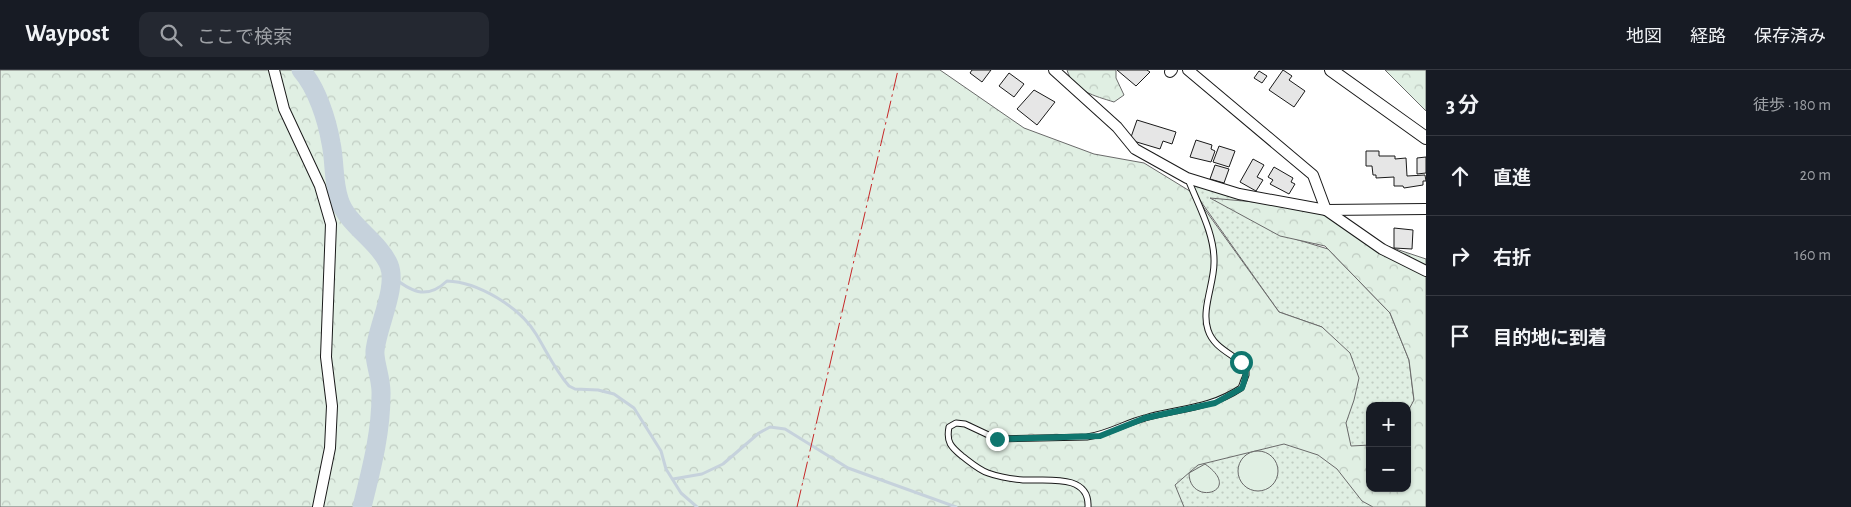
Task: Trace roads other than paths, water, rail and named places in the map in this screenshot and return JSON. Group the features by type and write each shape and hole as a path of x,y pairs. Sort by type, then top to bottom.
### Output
{"street":[{"path":"274,70 284,109 320,186 331,224 326,357 332,406 330,448 318,507"},
{"path":"1054,70 1116,127 1135,150 1187,178 1239,194 1326,210 1426,209"},
{"path":"1188,70 1313,175 1326,210 1382,249 1426,271"},
{"path":"1331,70 1426,138"}],"lane":[{"path":"1088,507 1085,491 1078,485 1060,480 1023,480 986,473 951,447 947,437 949,427 956,423 965,424 997,439 1087,438 1100,436 1145,418 1215,403 1242,388 1246,367 1224,352 1208,332 1205,318 1214,261 1208,230 1187,178"}],"waterway":[{"path":"301,70 312,86 324,115 332,150 339,199 355,225 384,256 391,274 389,296 375,351 381,389 381,409 375,452 362,507"},
{"path":"390,275 404,286 418,292 432,291 447,281 459,282 485,291 520,314 536,334 555,367 569,386 575,389 598,390 614,394 634,408 661,451 666,469 681,493 697,507"},
{"path":"673,479 702,474 723,464 759,433 770,427 785,429 848,468 956,507"}]}
